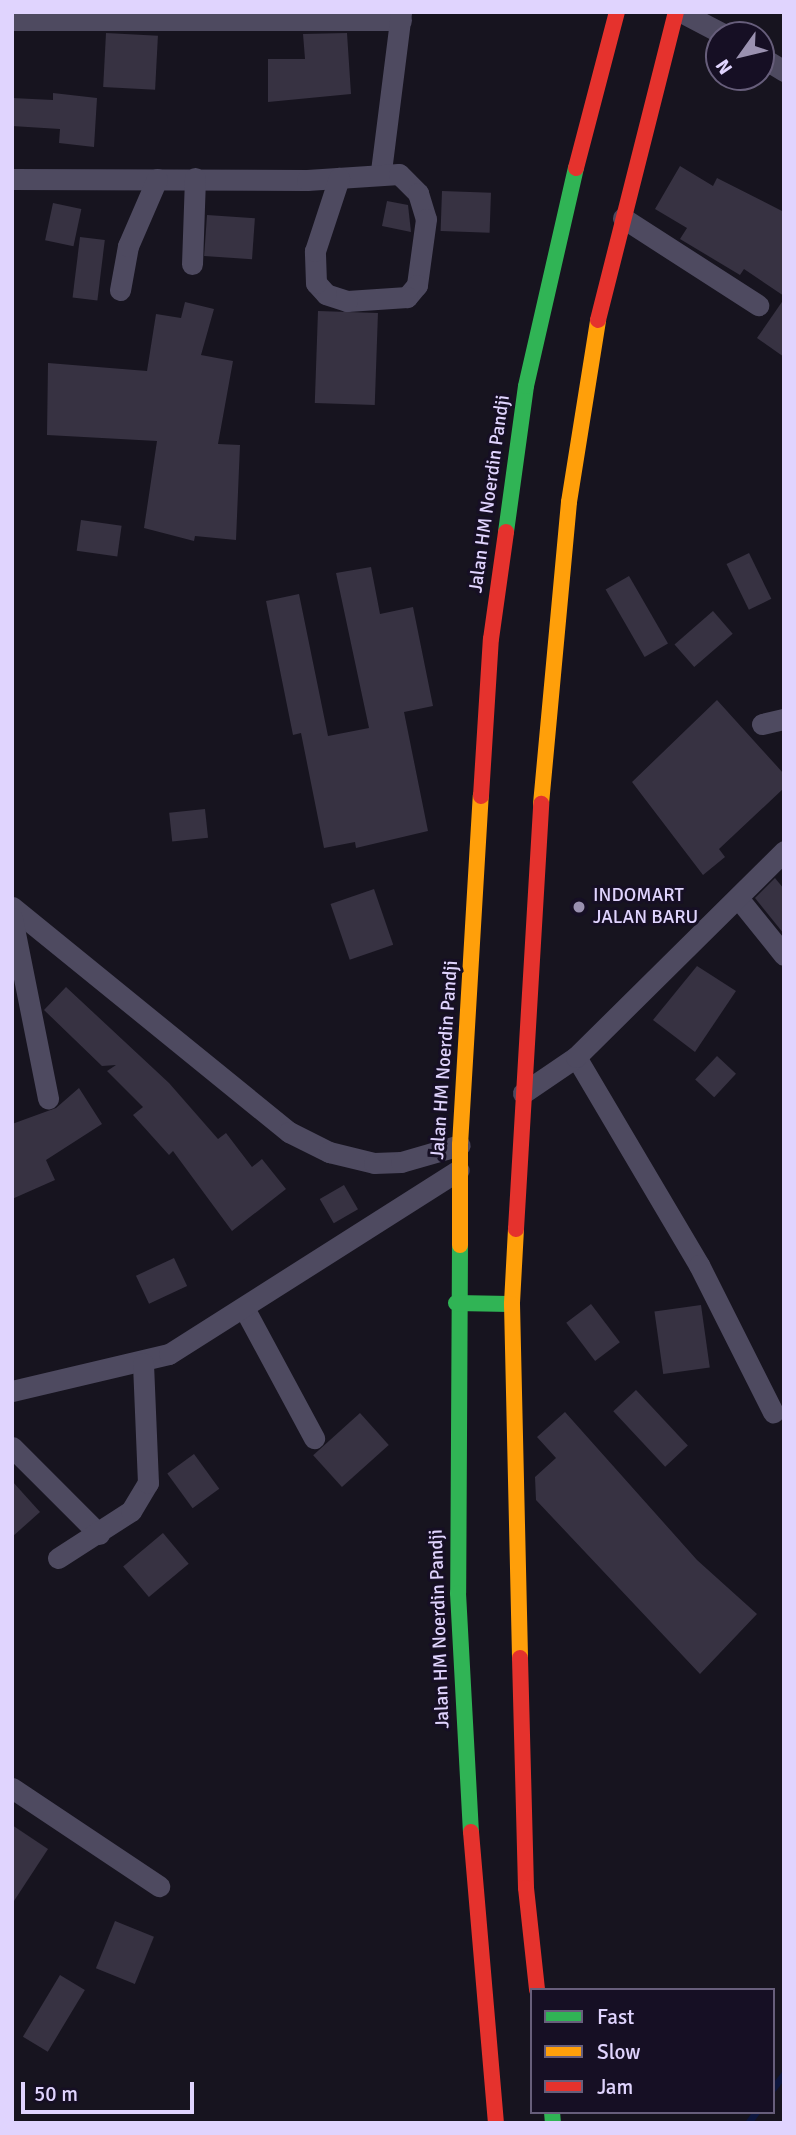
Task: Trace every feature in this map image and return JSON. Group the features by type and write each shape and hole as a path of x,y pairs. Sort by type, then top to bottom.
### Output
{"main road":[{"name":"Jalan HM Noerdin Pandji","path":"496,2123 477,1938 458,1593 456,1303 460,1145 491,639 526,386 551,266 617,12"},
{"path":"537,1988 526,1888 512,1304 544,761 569,502 597,324 678,12"},
{"path":"456,1303 512,1304"}],"street":[{"path":"678,12 705,25"},
{"path":"12,20 401,16 381,171"},
{"path":"12,178 339,178 381,171 399,174 413,185 426,219 417,285 400,300 347,300 326,294 316,283 315,251 339,178"},
{"path":"120,290 128,246 157,178"},
{"path":"192,264 195,178"},
{"path":"623,218 758,305"},
{"path":"762,724 784,719"},
{"path":"523,1093 576,1057 784,851"},
{"path":"738,898 784,955"},
{"path":"12,907 289,1132 329,1152 374,1163 401,1162 460,1145"},
{"path":"12,918 22,1014 48,1098"},
{"path":"576,1057 680,1230 773,1412"},
{"path":"12,1391 143,1363 187,1344 459,1170"},
{"path":"244,1308 314,1438"},
{"path":"58,1558 131,1511 148,1483 143,1363"},
{"path":"12,1447 99,1534"},
{"path":"12,1788 159,1886"}],"building":[{"path":"106,33 158,36 155,90 103,87"},
{"path":"347,33 351,94 268,102 268,59 305,59 303,34"},
{"path":"53,93 97,98 94,147 59,143 60,129 12,126 12,98 53,100"},
{"path":"680,166 713,186 717,178 784,212 784,296 744,269 740,275 680,239 687,228 655,209"},
{"path":"442,191 491,193 490,233 441,231"},
{"path":"387,201 408,205 411,232 382,226"},
{"path":"53,203 81,209 73,246 45,240"},
{"path":"207,215 255,218 252,259 204,256"},
{"path":"80,237 105,240 97,301 73,298"},
{"path":"784,299 784,357 757,338"},
{"path":"185,302 214,309 201,355 233,361 218,444 240,445 236,540 195,536 194,541 144,528 157,441 47,435 48,363 147,371 156,314 181,318"},
{"path":"318,311 378,313 375,405 315,403"},
{"path":"81,520 122,526 117,556 77,551"},
{"path":"749,553 771,599 749,610 727,564"},
{"path":"371,567 380,614 413,607 433,706 404,712 428,831 356,848 355,842 324,848 301,733 293,735 266,601 299,594 328,736 369,728 336,573"},
{"path":"629,576 668,644 645,657 606,590"},
{"path":"713,611 733,634 694,667 675,644"},
{"path":"717,700 784,774 784,788 719,849 725,857 703,875 632,782"},
{"path":"205,809 208,838 172,842 169,813"},
{"path":"775,878 784,889 784,934 755,898"},
{"path":"374,889 393,945 350,960 331,904"},
{"path":"697,966 736,991 695,1052 653,1020"},
{"path":"66,987 169,1083 218,1139 226,1133 252,1167 262,1159 286,1189 232,1231 173,1151 169,1155 133,1115 143,1107 107,1071 116,1065 102,1066 44,1010"},
{"path":"717,1056 736,1074 714,1097 695,1079"},
{"path":"79,1088 102,1124 46,1160 55,1180 12,1199 12,1124 56,1108"},
{"path":"344,1185 358,1209 334,1223 320,1199"},
{"path":"174,1258 187,1286 149,1304 136,1276"},
{"path":"591,1304 620,1342 595,1361 566,1323"},
{"path":"701,1305 710,1367 663,1374 654,1312"},
{"path":"636,1390 688,1446 665,1467 613,1411"},
{"path":"565,1412 697,1560 757,1614 700,1674 536,1500 535,1477 556,1458 537,1437"},
{"path":"360,1413 389,1445 342,1487 313,1455"},
{"path":"194,1454 219,1489 193,1508 167,1473"},
{"path":"12,1481 40,1512 12,1537"},
{"path":"163,1533 189,1564 149,1597 123,1566"},
{"path":"12,1825 48,1849 12,1904"},
{"path":"115,1921 154,1937 135,1984 96,1968"},
{"path":"60,1975 85,1990 48,2052 23,2037"}],"waterway":[{"path":"775,2085 784,2074"},
{"path":"748,2123 755,2114"}],"traffic: fast":[{"path":"506,532 526,386 576,168"},
{"path":"460,1245 458,1593 471,1832"},
{"path":"456,1303 512,1304"},
{"path":"552,2114 553,2123"}],"traffic: slow":[{"path":"541,804 569,502 598,320"},
{"path":"460,1245 460,1145 481,796"},
{"path":"516,1229 512,1304 520,1658"}],"traffic: jam":[{"path":"576,168 617,12"},
{"path":"598,320 676,12"},
{"path":"481,796 491,639 506,532"},
{"path":"516,1229 541,804"},
{"path":"520,1658 526,1888 537,1988"},
{"path":"471,1832 496,2123"}],"place":[{"name":"INDOMART JALAN BARU","path":"579,907"}]}
